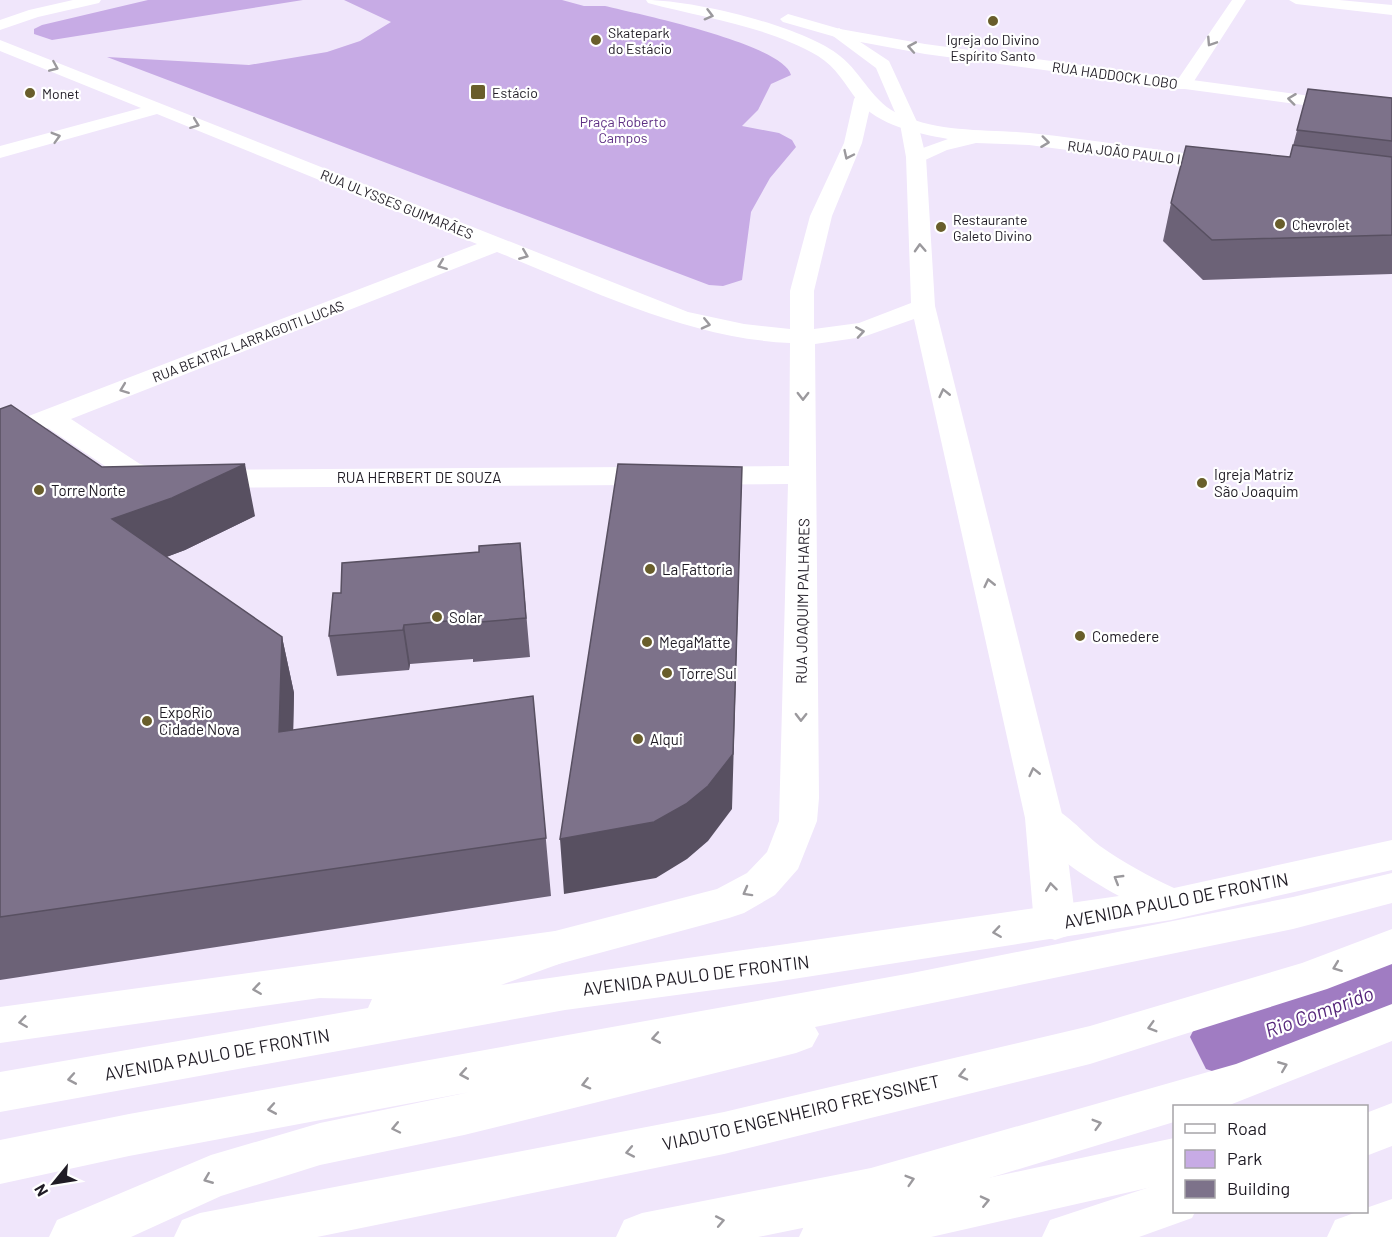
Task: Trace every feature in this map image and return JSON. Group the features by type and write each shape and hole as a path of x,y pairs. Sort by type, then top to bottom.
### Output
{"main road":[{"path":"0,16 34,13 94,0"},
{"path":"653,0 774,33 823,52 838,62 855,83 863,99"},
{"name":"RUA HADDOCK LOBO","path":"714,0 839,33 925,49 1392,112"},
{"path":"1183,85 1239,0"},
{"path":"1296,0 1392,10"},
{"path":"0,25 34,13"},
{"path":"839,33 883,65 909,124 916,157 923,306 1044,818 1055,924"},
{"name":"RUA ULYSSES GUIMARÃES","path":"0,45 681,318 734,330 802,337 861,332 899,319 923,306"},
{"name":"RUA JOÃO PAULO I","path":"863,99 883,114 909,124 987,138 1025,139 1250,168"},
{"name":"RUA JOAQUIM PALHARES","path":"555,948 729,902 762,884 784,859 798,821 803,475 802,291 821,216 854,144 863,99"},
{"path":"0,152 156,109"},
{"path":"916,157 956,141 987,138"},
{"name":"RUA BEATRIZ LARRAGOITI LUCAS","path":"0,437 497,244"},
{"name":"RUA HERBERT DE SOUZA","path":"50,417 130,470 164,478 803,475"},
{"path":"1044,818 1067,843 1097,866 1132,887 1171,904"},
{"name":"AVENIDA PAULO DE FRONTIN","path":"0,1092 565,992 774,965 1055,924 1171,904 1392,855"},
{"path":"75,1237 211,1177 320,1144 464,1114 1080,965 1225,914 1392,867"},
{"path":"0,1162 129,1135 912,991 1293,913 1392,888"},
{"name":"VIADUTO ENGENHEIRO FREYSSINET","path":"200,1237 724,1133 1090,1045 1312,977 1392,946"},
{"path":"0,1025 555,948"},
{"path":"316,1037 555,948"},
{"path":"315,981 456,983 565,992"},
{"path":"642,1237 870,1191 1242,1082 1392,1022"},
{"path":"1368,1118 1392,1114"},
{"path":"1368,1134 1392,1124"},
{"path":"825,1237 1173,1160"},
{"path":"1105,1174 1121,1237"},
{"path":"1068,1237 1173,1202"},
{"path":"1353,1237 1392,1222"}],"green space":[{"path":"148,0 303,0 52,40 34,34 34,29 42,25"},
{"name":"Praça Roberto Campos","path":"344,0 562,0 584,6 605,6 707,32 763,52 782,63 791,75 771,84 758,110 742,126 779,133 792,140 796,147 770,178 751,212 742,280 723,286 709,285 107,57 249,65 327,52 360,41 391,22"}],"building":[{"path":"1308,89 1392,98 1392,141 1297,130"},
{"path":"1293,145 1392,157 1392,235 1212,240 1171,203 1186,146 1290,157"},
{"name":"ExpoRio Cidade Nova","path":"11,405 102,467 245,464 172,498 112,519 282,637 279,732 533,696 546,838 0,917 0,409"},
{"name":"Torre Sul","path":"618,464 742,467 733,754 708,786 686,804 654,822 560,839"},
{"path":"520,543 526,618 469,623 469,619 404,625 403,630 329,636 333,593 341,593 342,563 479,552 479,546"}],"waterway":[{"name":"Rio Comprido","path":"1245,1037 1392,985"}],"place":[{"name":"Igreja do Divino Espírito Santo","path":"993,21"},
{"name":"Skatepark do Estácio","path":"596,40"},
{"name":"Estácio","path":"478,92"},
{"name":"Monet","path":"30,93"},
{"name":"Chevrolet","path":"1280,224"},
{"name":"Restaurante Galeto Divino","path":"941,227"},
{"name":"Igreja Matriz São Joaquim","path":"1202,483"},
{"name":"Torre Norte","path":"39,490"},
{"name":"La Fattoria","path":"650,569"},
{"name":"Solar","path":"437,617"},
{"name":"Comedere","path":"1080,636"},
{"name":"MegaMatte","path":"647,642"},
{"name":"Torre Sul","path":"667,673"},
{"name":"ExpoRio Cidade Nova","path":"147,721"},
{"name":"Alqui","path":"638,739"}]}
